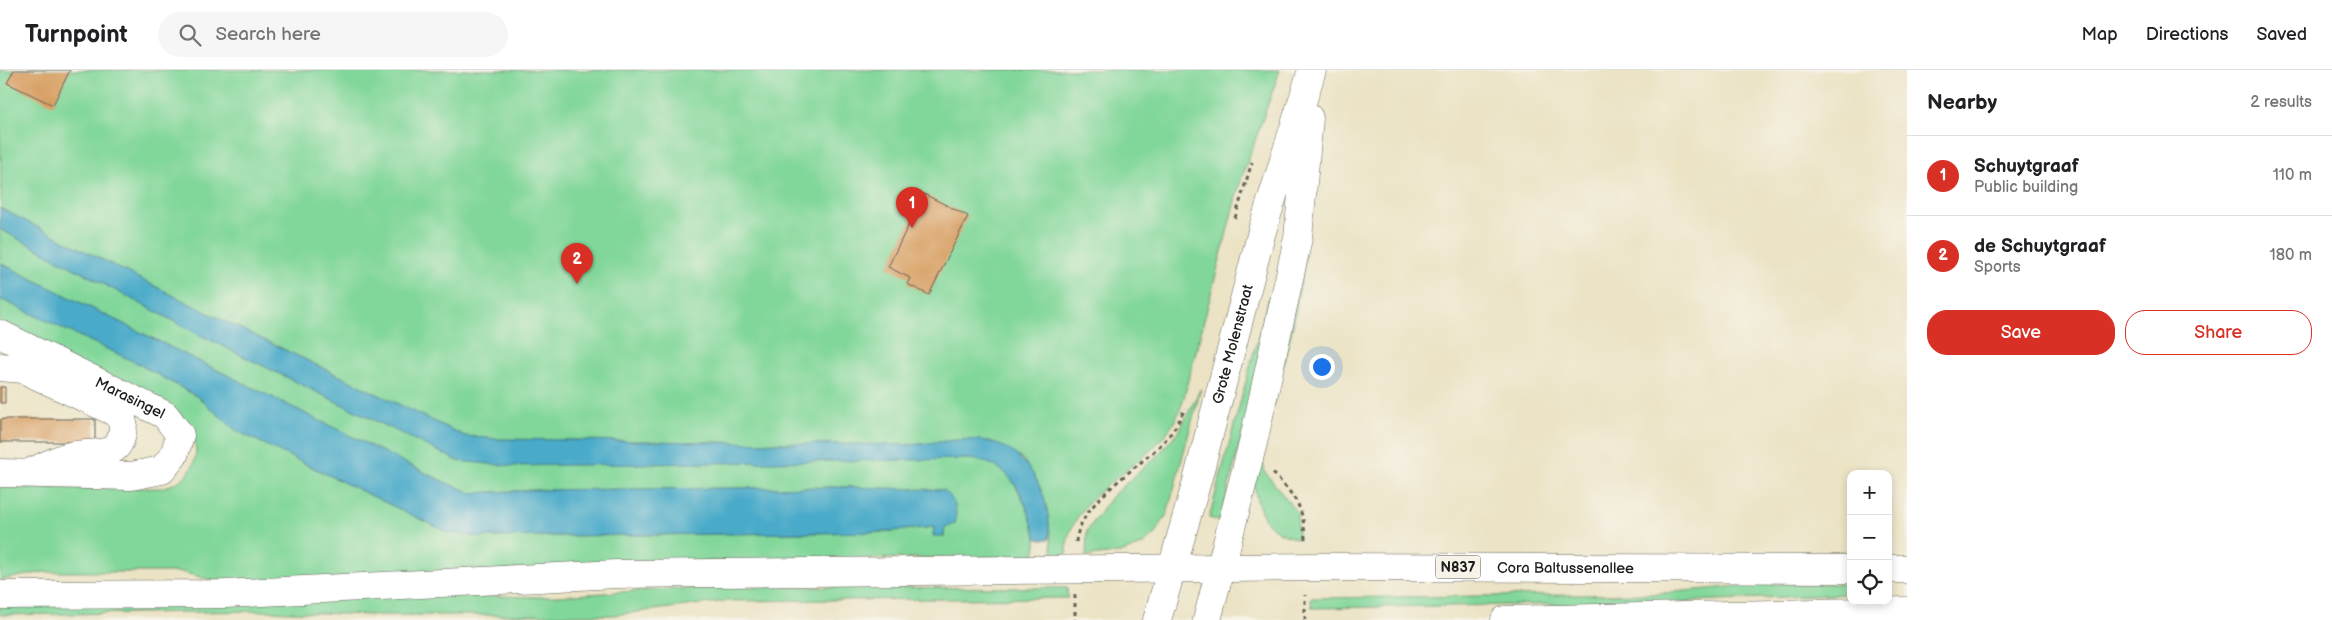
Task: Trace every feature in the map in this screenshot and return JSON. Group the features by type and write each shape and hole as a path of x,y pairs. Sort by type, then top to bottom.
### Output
{"main road":[{"name":"Grote Molenstraat","path":"1207,620 1253,443 1298,238 1313,70"},
{"name":"Grote Molenstraat","path":"1157,620 1262,231 1313,70"},
{"name":"Marasingel","path":"0,334 165,415 180,435 174,454 162,470 130,476 12,474"},
{"path":"0,367 23,369 115,412 123,422 121,443 115,449 104,453 72,455 12,474"},
{"path":"84,397 121,393"},
{"name":"Cora Baltussenallee","path":"1220,568 1696,566 1847,568"},
{"name":"N837","path":"1172,569 1220,568"},
{"path":"0,594 225,594 617,574 1172,569"},
{"path":"1892,569 1907,569"},
{"path":"1505,620 1907,611"}],"path":[{"path":"1233,226 1243,187 1253,160"},
{"name":"Grote Molenstraat","path":"1076,545 1076,535 1089,510 1167,438 1185,409 1188,400"}],"green space":[{"path":"0,70 1280,70 1239,186 1187,386 1176,419 1152,449 1091,500 1079,515 1069,534 1067,554 1053,556 1047,509 1037,481 1023,459 991,441 954,440 911,445 498,439 465,436 214,316 1,209"},
{"path":"0,229 198,334 458,461 978,460 1000,467 1006,472 1018,490 1035,533 1034,556 659,562 227,584 181,572 44,572 0,580 0,484 10,484 14,488 160,488 175,483 185,476 192,467 195,445 192,433 176,410 0,326 0,299 137,363 198,397 237,431 449,533 480,537 883,532 934,527 933,535 944,536 944,490 849,487 534,490 472,493 444,482 0,263"},
{"path":"1306,251 1293,326 1261,453 1265,472 1297,513 1298,539 1278,531 1265,519 1258,503 1254,482"},
{"path":"1269,296 1277,299 1220,521 1209,518"},
{"path":"1201,388 1167,514 1154,535 1142,545 1120,553 1086,556 1087,531 1111,497 1159,454 1180,429"},
{"path":"1762,584 1847,584 1847,594 1651,603 1312,608 1311,598 1652,594"},
{"path":"745,587 1067,588 1068,598 727,601 613,615 370,615 266,611 0,615 0,602 436,595 542,597 667,589"}],"water":[{"path":"0,208 214,316 465,436 498,439 911,445 983,440 1005,448 1018,456 1028,467 1043,494 1049,524 1049,539 1037,539 1028,511 1016,486 1008,476 986,462 970,459 510,466 458,461 198,334 0,229"},
{"path":"0,263 444,482 472,493 534,490 849,487 944,490 955,505 955,524 945,527 944,536 933,536 934,527 883,532 479,537 449,533 237,431 198,397 137,363 0,299"}],"building":[{"path":"14,70 70,70 53,105 7,83"},
{"path":"924,194 968,216 929,295 907,284 910,278 888,267"},
{"path":"0,387 5,387 5,403 0,403"},
{"path":"95,419 95,442 0,442 0,420"}],"place":[{"name":"Schuytgraaf","path":"912,228"},
{"name":"de Schuytgraaf","path":"577,284"}]}
